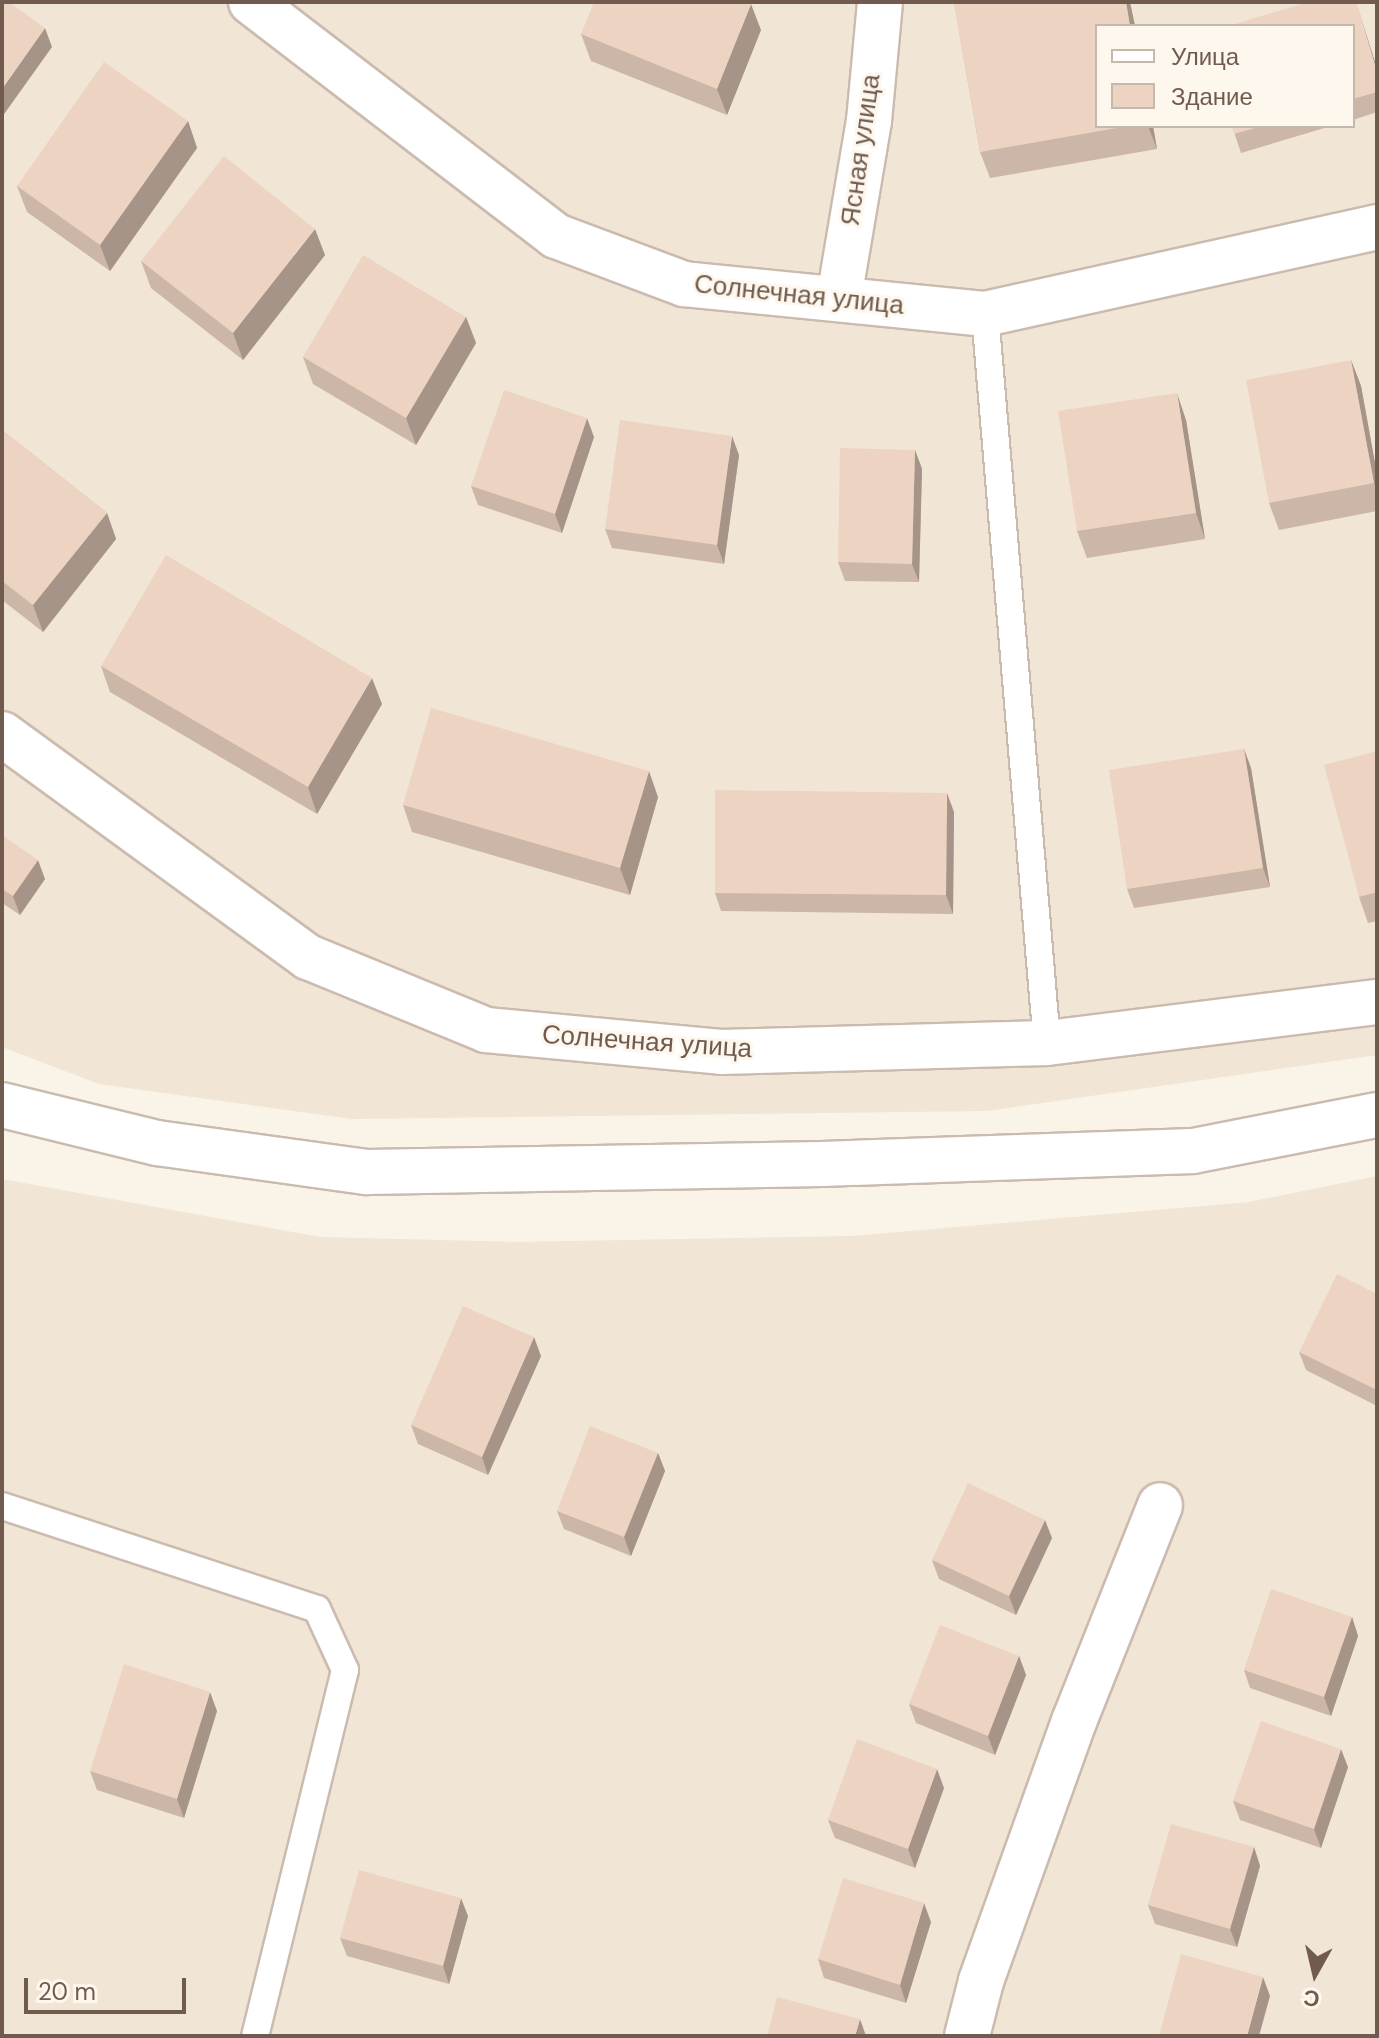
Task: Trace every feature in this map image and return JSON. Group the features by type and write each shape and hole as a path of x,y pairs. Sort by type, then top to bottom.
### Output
{"street":[{"name":"Солнечная улица","path":"251,2 556,236 684,284 985,314 1377,227"},
{"name":"Ясная улица","path":"839,298 869,121 880,2"},
{"name":"Солнечная улица","path":"2,734 308,957 486,1030 721,1052 1047,1043 1377,1002"},
{"path":"2,1105 157,1143 367,1172 838,1163 1193,1151 1377,1115"},
{"path":"967,2036 981,1981 1075,1719 1160,1505"}],"lane":[{"path":"985,314 1047,1043"},
{"path":"2,1506 317,1609 345,1670 255,2036"}],"shaded area":[{"path":"2,2 1377,2 1377,1055 987,1111 352,1119 99,1084 2,1047"},
{"path":"1377,1176 1377,2036 2,2036 2,1179 320,1237 515,1242 851,1236 1249,1202"}],"building":[{"path":"2,2 9,2 45,28 2,89"},
{"path":"594,2 751,4 717,89 581,34"},
{"path":"954,2 1126,2 1130,24 1095,24 1095,128 1117,128 980,152"},
{"path":"1308,2 1356,2 1377,72 1377,92 1355,98 1355,24 1235,24"},
{"path":"104,62 188,121 100,245 17,186"},
{"path":"1232,128 1255,128 1234,134"},
{"path":"224,156 315,229 233,333 141,261"},
{"path":"363,255 466,317 406,418 303,357"},
{"path":"1351,360 1374,483 1269,503 1246,380"},
{"path":"504,390 587,418 555,514 471,486"},
{"path":"1177,393 1196,513 1077,531 1058,411"},
{"path":"620,420 732,436 717,545 605,529"},
{"path":"2,430 107,513 33,605 2,581"},
{"path":"840,448 915,450 912,564 838,562"},
{"path":"166,555 372,678 308,787 101,666"},
{"path":"431,708 649,771 620,868 403,805"},
{"path":"1244,749 1263,868 1127,889 1109,770"},
{"path":"1377,751 1377,892 1359,897 1324,765"},
{"path":"715,790 947,793 946,895 715,893"},
{"path":"2,835 38,860 13,896 2,889"},
{"path":"1337,1274 1377,1294 1377,1390 1299,1352"},
{"path":"463,1306 534,1337 482,1457 411,1425"},
{"path":"590,1426 658,1453 624,1537 557,1511"},
{"path":"968,1483 1045,1520 1009,1596 932,1560"},
{"path":"1271,1589 1352,1617 1324,1697 1244,1670"},
{"path":"940,1625 1019,1656 988,1736 909,1704"},
{"path":"124,1664 210,1692 177,1799 90,1771"},
{"path":"1261,1721 1341,1749 1314,1829 1233,1801"},
{"path":"857,1739 937,1769 908,1849 828,1820"},
{"path":"1171,1824 1254,1847 1230,1929 1148,1905"},
{"path":"359,1870 461,1898 443,1966 340,1938"},
{"path":"843,1878 924,1903 900,1985 818,1959"},
{"path":"1181,1954 1263,1977 1247,2036 1159,2036"},
{"path":"777,1997 860,2019 855,2036 767,2036"}]}
